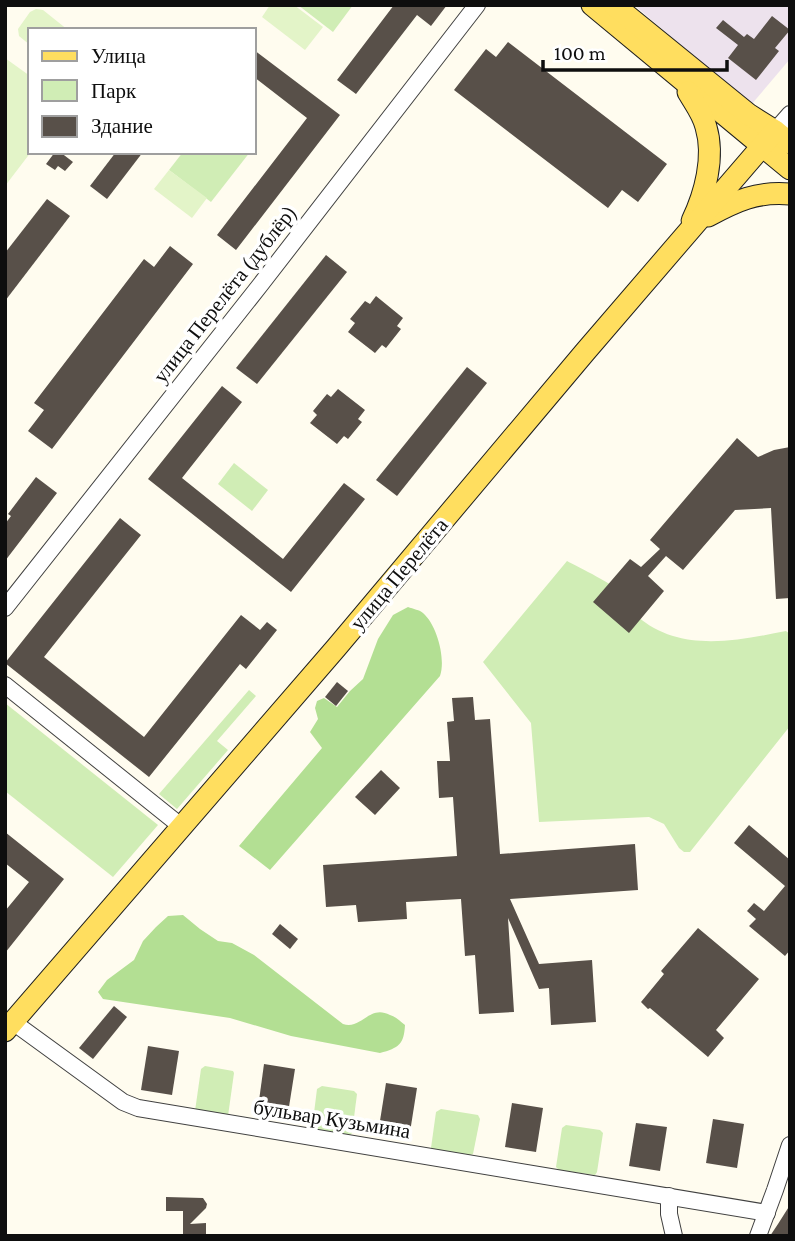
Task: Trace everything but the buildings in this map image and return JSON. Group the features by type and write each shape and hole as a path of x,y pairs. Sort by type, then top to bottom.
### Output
{"main road":[{"path":"592,5 677,77 776,140"},
{"path":"614,5 776,140 790,169"},
{"path":"677,77 700,110 709,144 703,189 687,232"},
{"name":"улица Перелёта","path":"9,1027 400,573 687,232 776,140"},
{"path":"687,232 727,206 751,197 771,192 790,194"}],"street":[{"name":"улица Перелёта (дублёр)","path":"5,608 477,5"},
{"name":"улица Перелёта","path":"776,140 790,114"},
{"path":"5,685 182,827"},
{"name":"бульвар Кузьмина","path":"9,1027 138,1108 767,1213"},
{"path":"758,1236 790,1145"},
{"path":"669,1196 669,1214 674,1236"}],"shaded area":[{"path":"634,5 790,5 790,59 751,105"}],"green space":[{"path":"270,5 294,5 323,27 305,50 262,17"},
{"path":"298,5 353,5 333,32"},
{"path":"43,10 66,28 28,28 28,43 19,36 18,29 30,12"},
{"path":"5,58 28,75 29,154 5,186"},
{"path":"181,154 248,154 211,202 169,170"},
{"path":"169,170 207,198 192,218 154,189"},
{"path":"234,463 268,490 252,511 218,484"},
{"path":"567,561 618,590 637,616 653,628 671,635 708,641 748,638 786,631 790,634 790,726 690,852 679,848 664,824 649,817 539,822 531,723 483,662"},
{"path":"408,607 422,612 436,634 442,661 440,676 270,870 239,846 322,748 310,732 318,719 315,708 317,701 324,698 337,707 363,679 378,639 393,615"},
{"path":"249,690 256,696 217,741 228,750 177,809 159,794"},
{"path":"5,703 158,825 113,877 5,791"},
{"path":"183,915 218,941 232,943 254,955 343,1024 355,1024 383,1012 394,1017 405,1025 402,1041 396,1047 380,1053 291,1036 230,1018 103,999 98,992 107,980 134,960 143,941 156,927 168,916"},
{"path":"205,1066 234,1073 228,1116 195,1111 201,1069"},
{"path":"322,1086 354,1091 357,1094 352,1133 349,1136 312,1129 317,1089"},
{"path":"441,1109 478,1115 480,1119 473,1154 431,1148 436,1112"},
{"path":"566,1125 600,1130 603,1133 595,1175 559,1170 556,1167 562,1128"}]}
